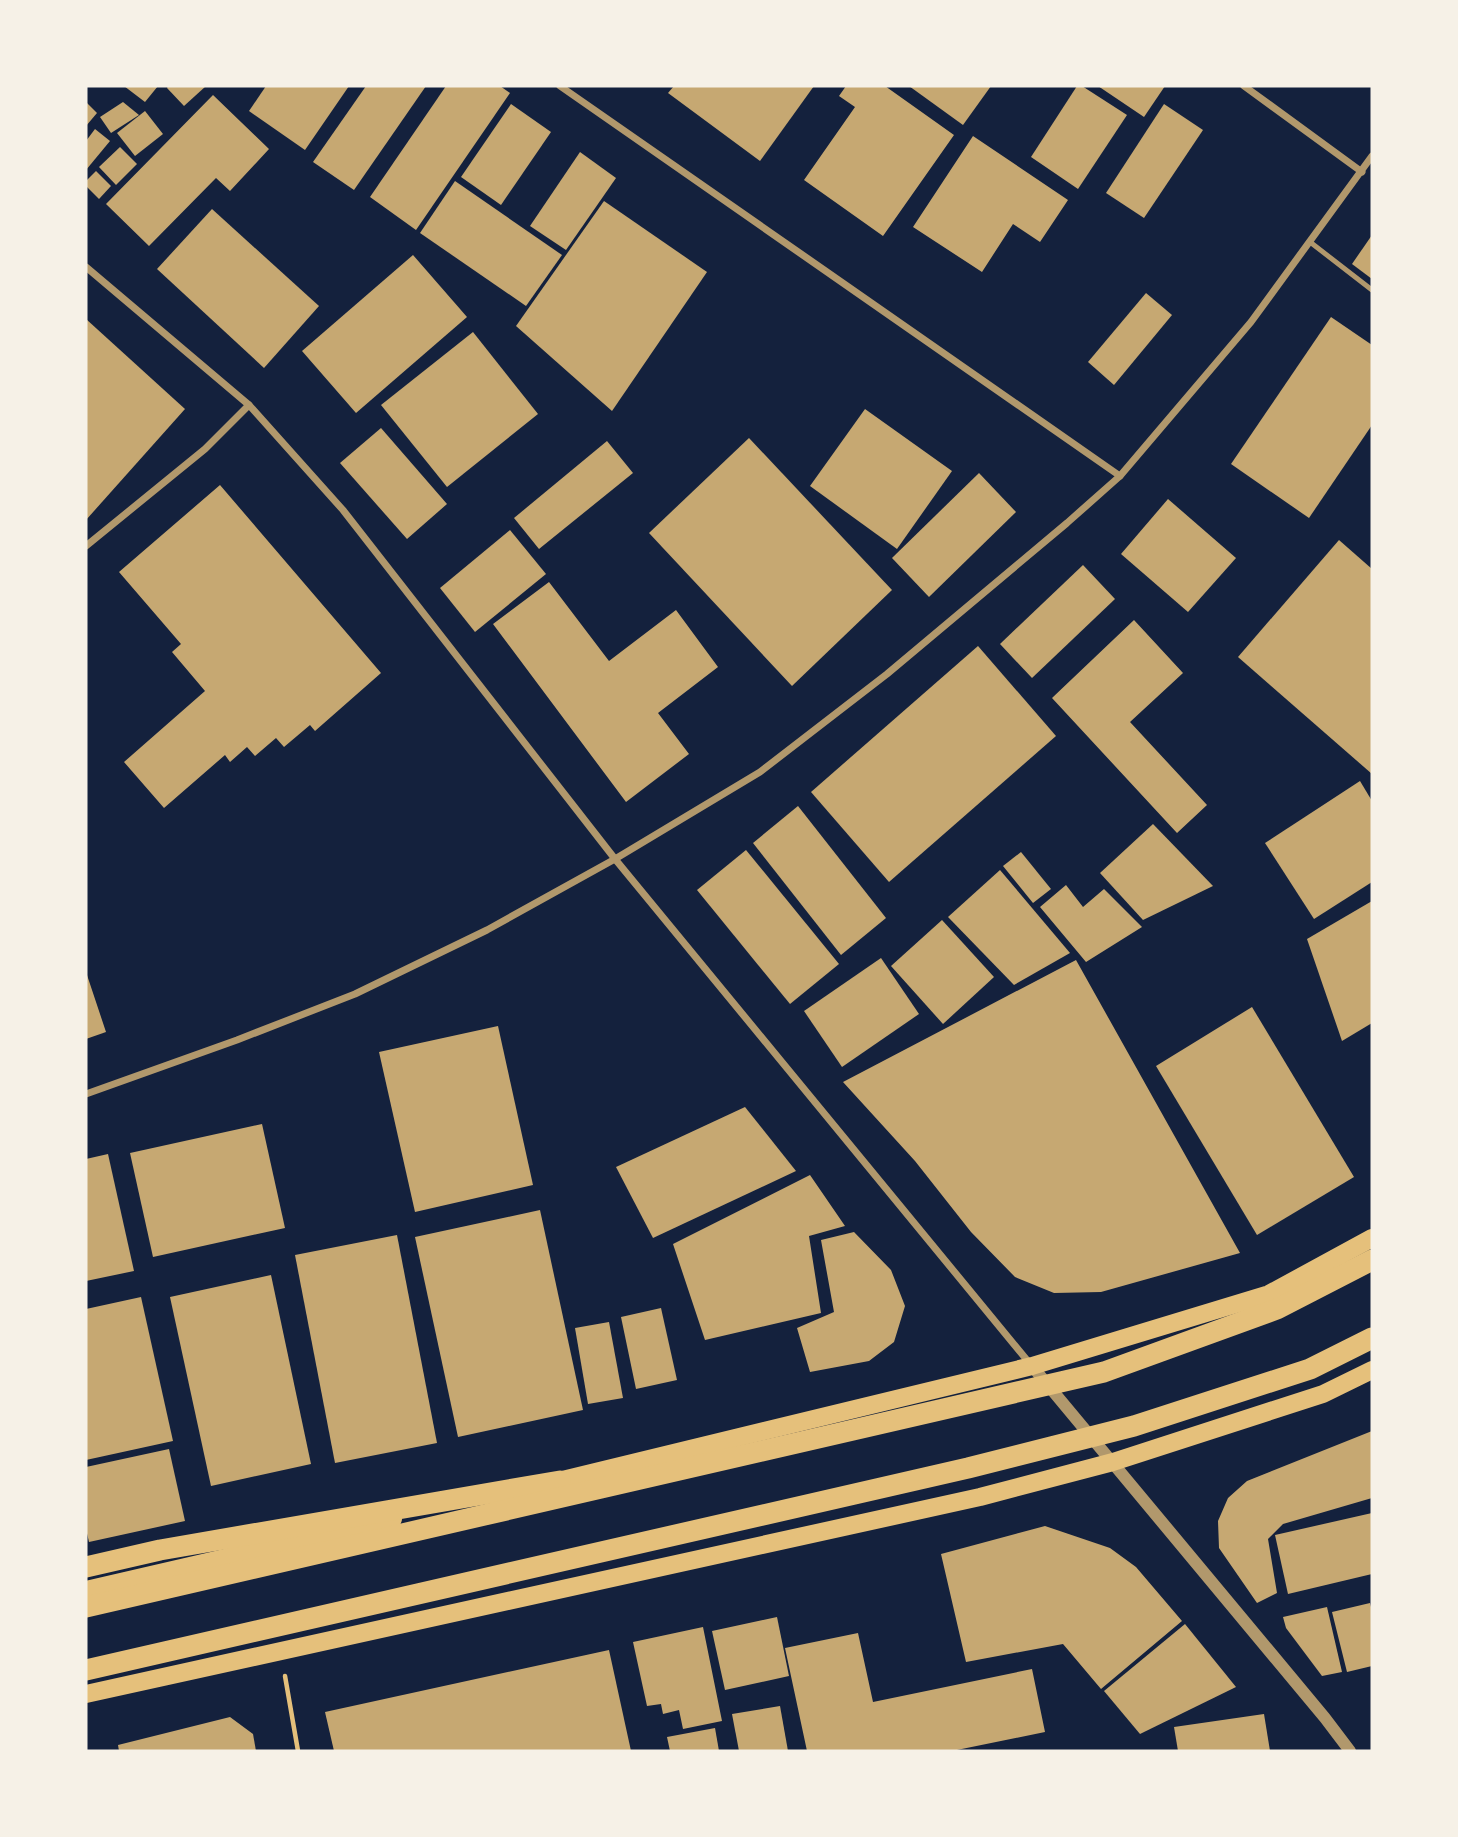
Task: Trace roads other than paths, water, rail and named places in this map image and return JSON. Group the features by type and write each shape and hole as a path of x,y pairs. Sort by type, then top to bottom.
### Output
{"highway":[{"path":"86,1606 1104,1372 1277,1310 1372,1259"},
{"path":"86,1670 968,1468 1134,1426 1310,1369 1372,1338"},
{"path":"86,1567 160,1550 560,1481"}],"main road":[{"path":"86,1590 560,1481 1032,1366 1269,1294 1372,1238"},
{"path":"86,1694 980,1497 1113,1462 1323,1394 1372,1370"}],"street":[{"path":"560,86 1120,476"},
{"path":"1244,86 1362,172"},
{"path":"86,1094 355,994 486,930 615,859 760,772 887,674 1120,476 1251,322 1372,156"},
{"path":"86,267 249,405 342,510 615,859 1350,1751"},
{"path":"86,546 205,449 249,405"}],"lane":[{"path":"1310,242 1372,290"}]}
